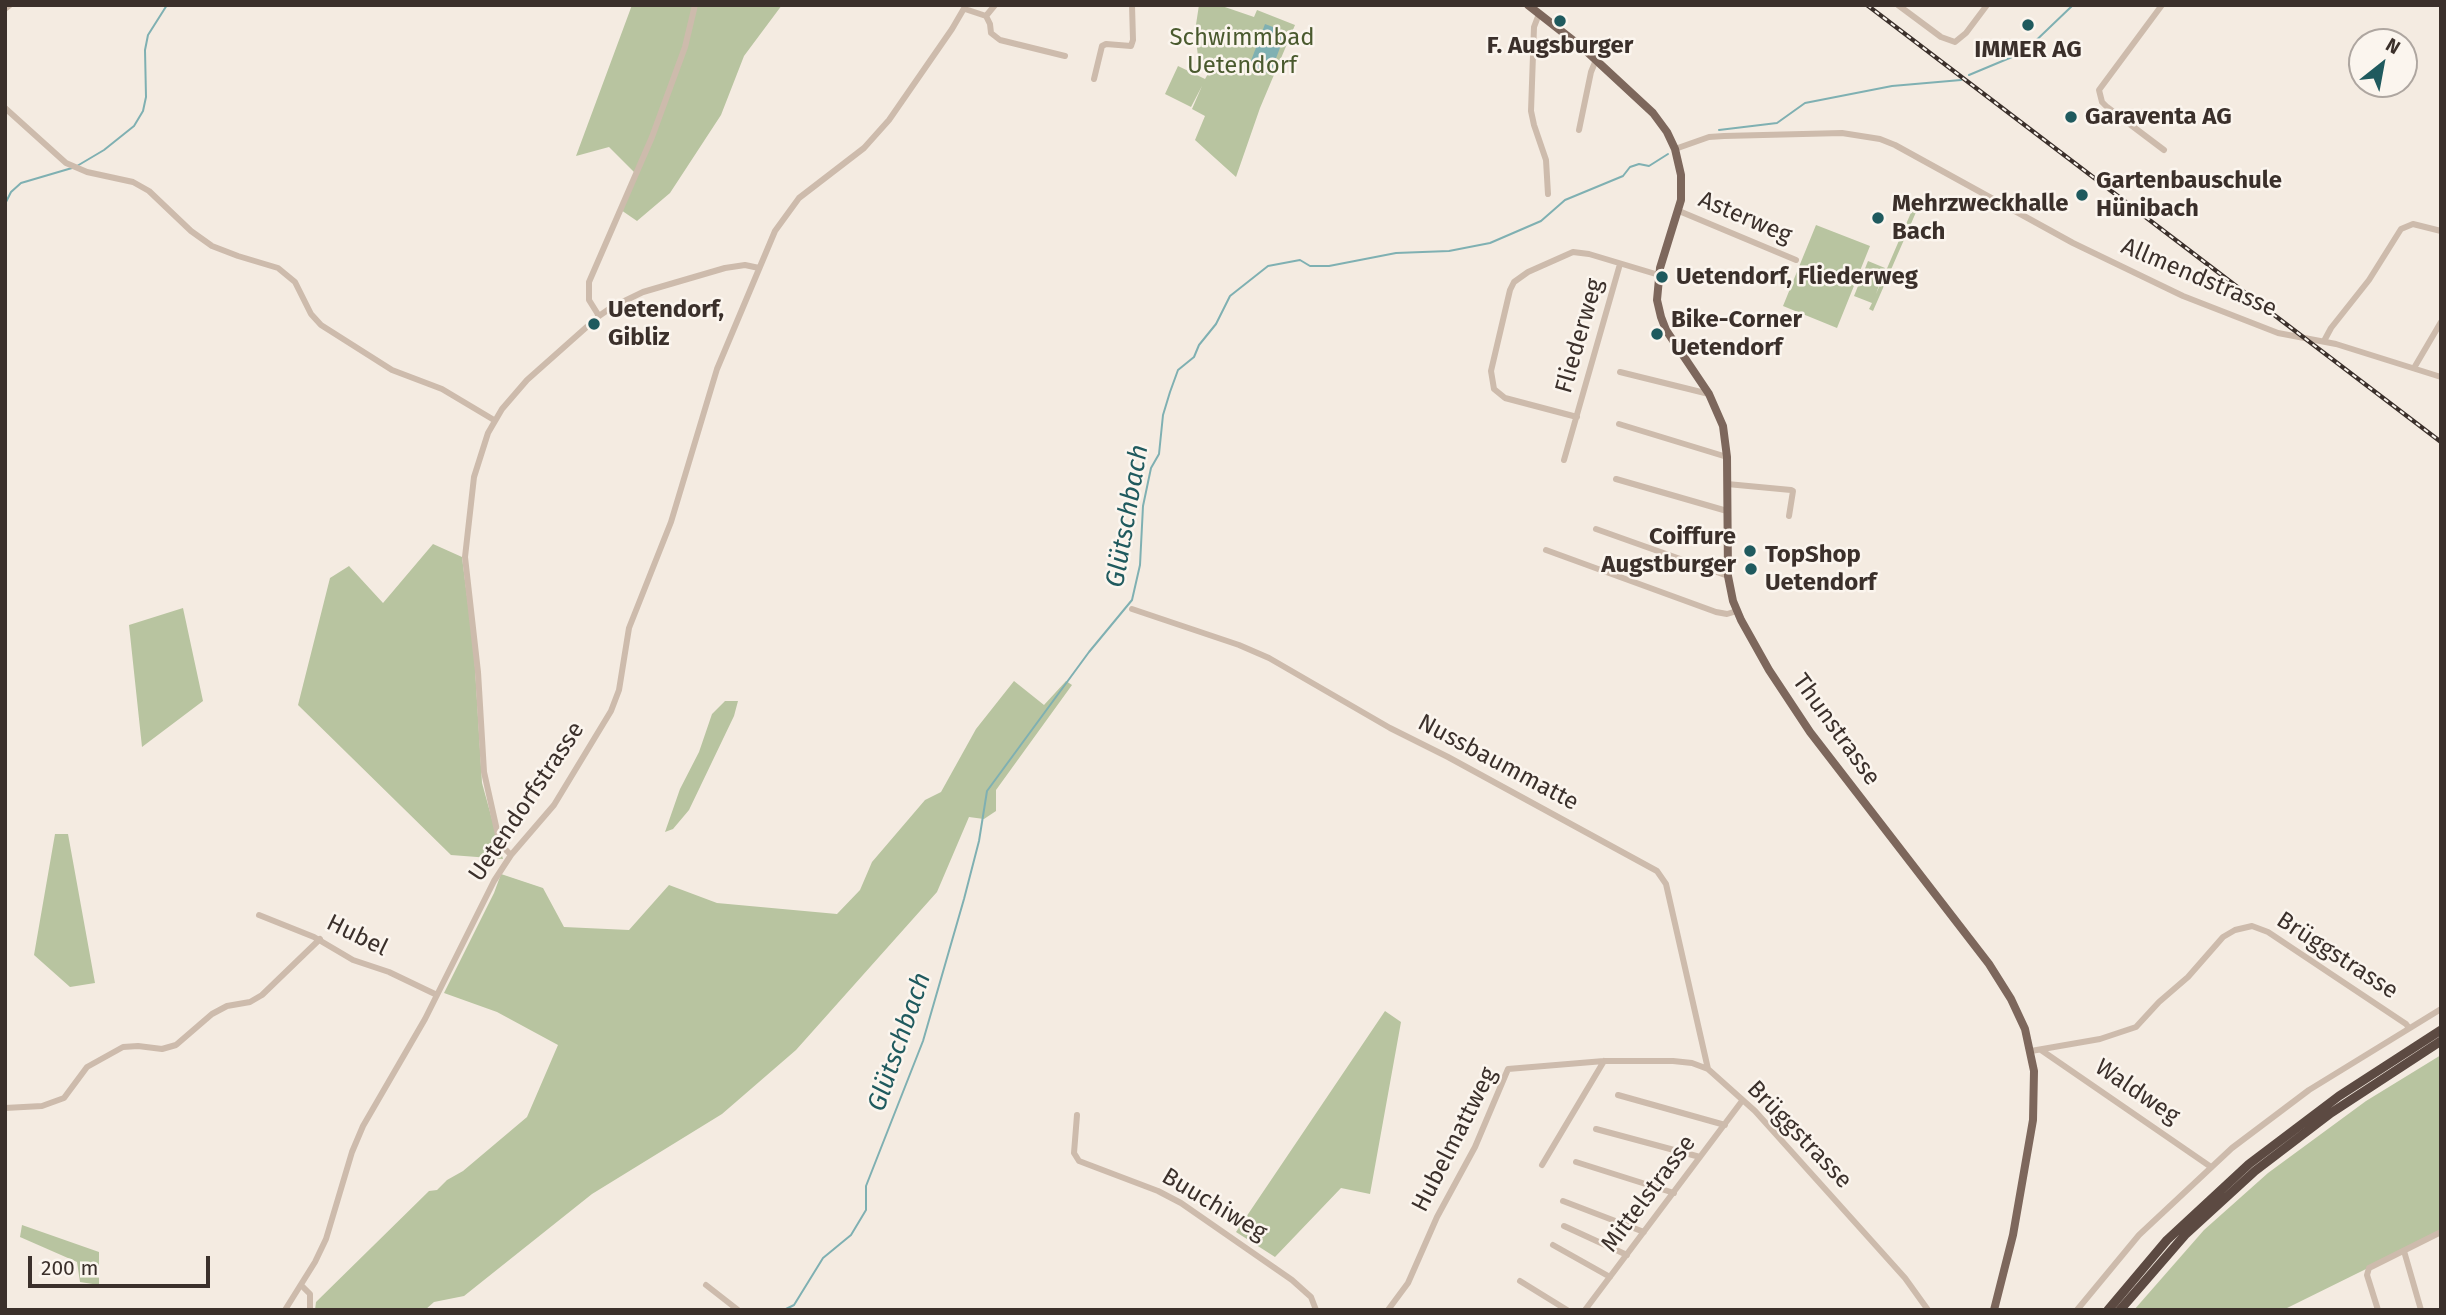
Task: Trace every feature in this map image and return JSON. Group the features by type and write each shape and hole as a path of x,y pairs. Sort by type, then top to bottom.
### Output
{"highway":[{"path":"2108,1310 2167,1240 2243,1169 2339,1096 2441,1030"},
{"path":"2120,1310 2185,1235 2255,1171 2331,1112 2441,1041"}],"main road":[{"path":"1528,5 1596,60 1653,113 1675,149"},
{"name":"Thunstrasse","path":"1675,149 1681,175 1679,211 1659,275 1657,300 1662,321 1709,394 1723,426 1727,457 1728,576 1737,611 1754,644 1800,717 1996,975 2019,1014 2031,1051 2035,1088 2032,1128 2010,1248 1994,1310"}],"street":[{"path":"5,9 10,5"},
{"path":"599,316 589,300 589,282 652,137 685,47 695,5"},
{"path":"986,16 995,5"},
{"path":"1094,79 1102,46 1131,46 1132,5"},
{"path":"1898,5 1941,37 1955,42 1966,33 1987,5"},
{"path":"2162,5 2099,90 2102,102 2107,107 2164,150"},
{"path":"966,7 986,16 991,33 1000,40 1065,56"},
{"name":"Uetendorfstrasse","path":"285,1310 326,1239 352,1152 363,1126 414,1040 494,881 511,855 554,805 614,704 629,628 671,522 710,390 731,333 779,224 793,204 864,148 889,120 966,7"},
{"path":"1539,14 1534,27 1531,111 1546,160 1549,194"},
{"path":"1579,130 1596,60"},
{"path":"5,108 61,159 74,167 133,182 149,191 191,231 212,246 278,268 295,282 311,314 321,325 392,370 442,389 494,420"},
{"name":"Allmendstrasse","path":"1675,149 1709,137 1724,136 1842,133 1880,139 1909,152 2083,248 2162,287 2278,333 2324,341 2441,377"},
{"name":"Asterweg","path":"1679,211 1796,260"},
{"path":"2324,341 2369,280 2401,229 2413,224 2441,230"},
{"name":"Fliederweg","path":"1577,418 1505,398 1494,389 1491,371 1507,299 1514,282 1520,276 1567,254 1582,253 1659,275"},
{"name":"Fliederweg","path":"1564,460 1620,264"},
{"path":"511,855 500,844 484,772 478,672 465,557 474,477 482,447 494,420 527,380 599,316 627,299 659,287 739,265 759,268"},
{"path":"2414,368 2441,322"},
{"path":"1620,372 1709,394"},
{"path":"1619,424 1727,457"},
{"path":"1616,479 1727,511"},
{"path":"1727,484 1791,490 1789,516"},
{"path":"1596,529 1728,576"},
{"path":"1546,550 1716,611 1727,614 1737,611"},
{"name":"Nussbaummatte","path":"1132,609 1269,657 1390,728 1457,761 1661,874 1667,884 1708,1069"},
{"name":"Hubel","path":"259,915 320,939 354,960 389,972 437,995"},
{"name":"Brüggstrasse","path":"2031,1051 2107,1037 2136,1027 2188,977 2223,937 2240,928 2252,926 2268,932 2409,1028"},
{"path":"5,1108 42,1106 64,1098 87,1067 123,1047 162,1049 176,1045 212,1014 227,1006 250,1002 262,995 320,939"},
{"name":"Brüggstrasse","path":"2077,1310 2134,1240 2251,1133 2296,1099 2441,1010"},
{"name":"Waldweg","path":"2041,1050 2211,1167"},
{"path":"1542,1164 1604,1061 1673,1061 1692,1063 1708,1069"},
{"name":"Hubelmattweg","path":"1388,1310 1408,1283 1437,1217 1475,1147 1508,1069 1604,1061"},
{"name":"Brüggstrasse","path":"1708,1069 1755,1111 1905,1278 1928,1310"},
{"path":"1618,1095 1725,1125"},
{"name":"Mittelstrasse","path":"1586,1310 1742,1101"},
{"name":"Buuchiweg","path":"1077,1115 1074,1153 1079,1161 1181,1202 1292,1280 1311,1297 1316,1310"},
{"path":"1596,1129 1700,1157"},
{"path":"1576,1162 1674,1193"},
{"path":"1563,1201 1644,1232"},
{"path":"1564,1226 1627,1255"},
{"path":"2378,1310 2367,1271 2441,1232"},
{"path":"1553,1245 1610,1277"},
{"path":"2404,1251 2421,1310"},
{"path":"1520,1281 1567,1310"},
{"path":"301,1285 310,1294 310,1310"},
{"path":"706,1285 738,1310"}],"green space":[{"path":"632,5 782,5 744,56 721,115 670,193 637,221 621,210 636,174 609,147 576,156"},
{"name":"Schwimmbad Uetendorf","path":"1199,5 1219,5 1254,17 1257,10 1295,25 1260,108 1236,177 1195,140 1205,116 1192,109 1202,86 1191,107 1165,94 1178,66 1205,79 1209,72 1199,65 1195,31"},
{"path":"1916,201 1920,203 1873,311 1869,309 1872,303 1854,296 1868,261 1885,268 1876,294"},
{"path":"1816,225 1870,246 1837,328 1783,306"},
{"path":"433,544 462,557 474,651 482,783 503,859 451,855 298,705 330,578 349,566 383,603"},
{"path":"183,608 203,701 142,747 129,625"},
{"path":"1014,681 1044,705 1066,681 1072,685 996,790 996,811 984,819 969,817 937,892 796,1050 722,1114 592,1194 464,1296 434,1302 425,1310 315,1310 316,1302 429,1191 437,1190 447,1180 463,1171 527,1117 558,1045 497,1012 444,993 501,874 543,888 564,927 629,930 669,885 717,903 837,914 860,890 872,862 925,800 941,792 976,729"},
{"path":"725,701 738,701 734,716 689,810 673,829 665,832 712,714"},
{"path":"55,834 68,834 95,983 70,987 34,955"},
{"path":"1385,1011 1401,1022 1370,1194 1341,1188 1275,1257 1236,1232"},
{"path":"2441,1055 2441,1232 2283,1310 2134,1310 2204,1230 2268,1173 2366,1101"},
{"path":"22,1225 99,1252 99,1285 80,1282 77,1262 20,1237"}],"water":[{"path":"1265,24 1286,32 1270,74 1249,66"}],"waterway":[{"path":"77,166 104,150 134,126 143,111 148,35 167,5"},
{"name":"Glütschbach","path":"1969,75 2024,52 2073,5"},
{"name":"Glütschbach","path":"1719,130 1777,123 1805,103 1892,86 1961,80"},
{"name":"Glütschbach","path":"784,1310 794,1305 823,1258 851,1235 866,1210 866,1186 923,1041 979,841 987,791 1089,652 1132,600 1140,565 1143,506 1151,468 1159,454 1163,415 1170,392 1178,370 1194,357 1199,345 1216,324 1230,296 1268,266 1300,260 1310,266 1329,266 1396,253 1449,251 1490,243 1541,221 1565,200 1623,176 1630,167 1639,164 1649,166 1668,154"},
{"path":"5,204 11,192 21,183 72,168"}],"railway":[{"path":"1867,5 2441,442"}],"place":[{"name":"F. Augsburger","path":"1560,21"},
{"name":"IMMER AG","path":"2028,25"},
{"name":"Garaventa AG","path":"2071,117"},
{"name":"Gartenbauschule Hünibach","path":"2082,195"},
{"name":"Mehrzweckhalle Bach","path":"1878,218"},
{"name":"Uetendorf, Fliederweg","path":"1662,277"},
{"name":"Uetendorf, Gibliz","path":"594,324"},
{"name":"Bike-Corner Uetendorf","path":"1657,334"},
{"name":"Coiffure Augstburger","path":"1750,551"},
{"name":"TopShop Uetendorf","path":"1751,569"}]}
